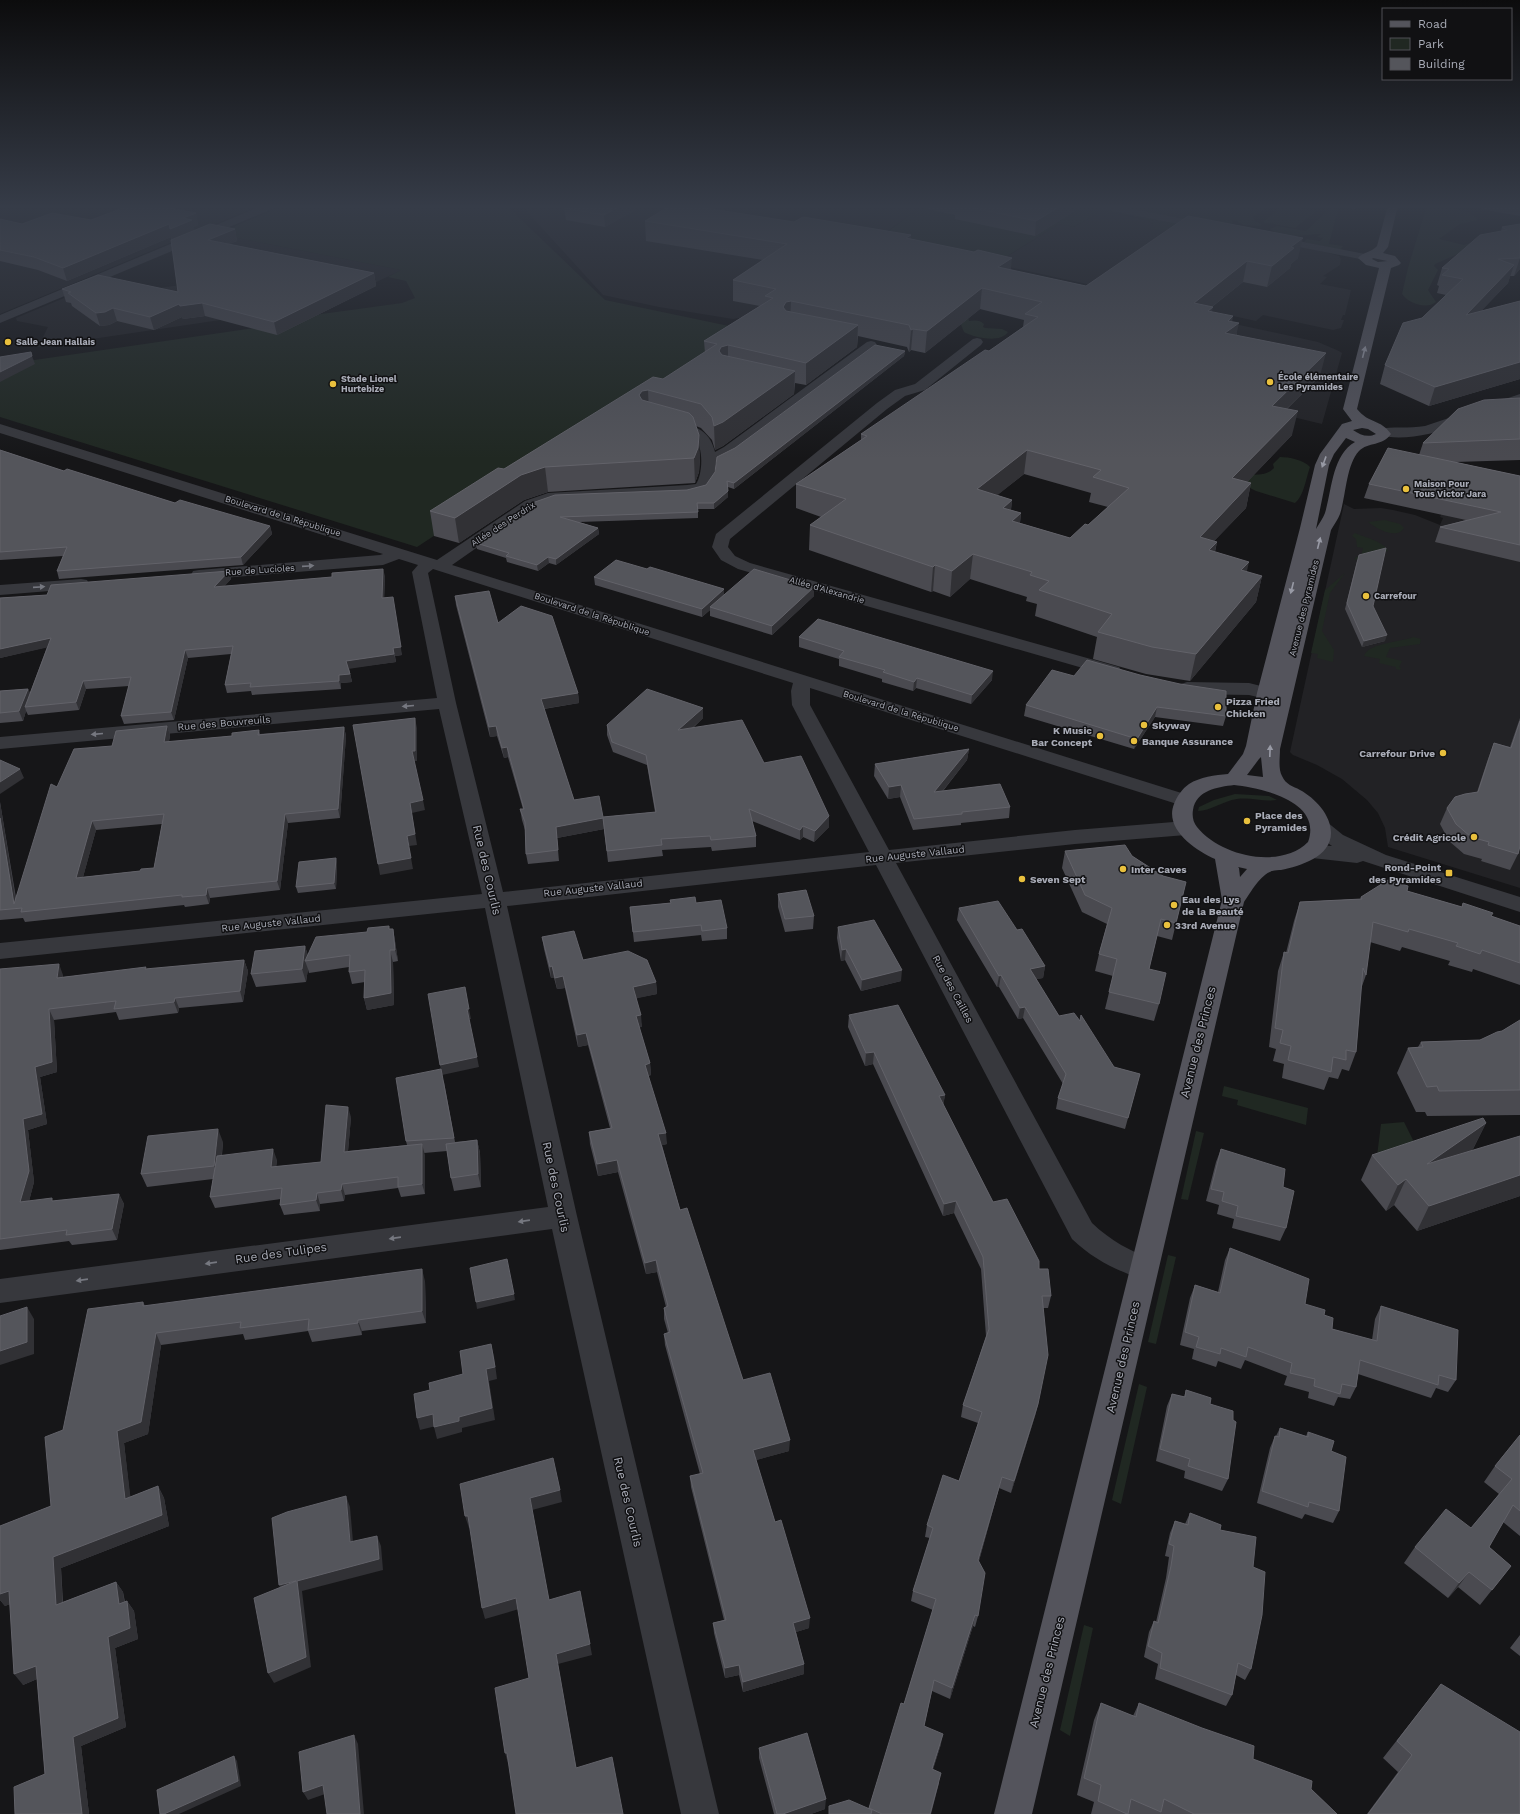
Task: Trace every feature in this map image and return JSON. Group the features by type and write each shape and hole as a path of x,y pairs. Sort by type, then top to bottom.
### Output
{"main road":[{"path":"1370,290 1338,409 1346,429 1355,424 1372,432"},
{"path":"1372,290 1350,409 1372,432"},
{"name":"Avenue des Pyramides","path":"1234,779 1256,746 1266,693 1308,528 1322,465 1327,454 1346,429"},
{"name":"Avenue des Pyramides","path":"1279,788 1271,775 1270,748 1323,530 1332,514 1345,462 1354,448 1372,432"},
{"path":"1234,779 1257,782 1279,788 1300,799 1310,808 1320,827 1319,841 1310,852 1298,859 1284,863 1267,864 1245,862 1224,855 1200,841 1186,828 1182,813 1184,800 1192,791 1203,785 1218,780 1234,779"},
{"name":"Avenue des Princes","path":"1013,1814 1232,900 1228,868 1224,855"},
{"name":"Avenue des Princes","path":"1232,900 1254,874 1267,864"}],"street":[{"path":"0,319 70,290"},
{"path":"857,342 887,348"},
{"name":"Allée d'Alexandrie","path":"977,342 920,387 900,393 882,406 722,537 720,547 726,557 733,562 744,566 1125,675"},
{"path":"709,460 729,450 872,345"},
{"path":"794,388 808,391"},
{"path":"1372,432 1411,433 1428,430 1520,398"},
{"name":"Allée des Perdrix","path":"435,564 530,504 543,498 553,496 695,489 705,483 709,460 704,441 696,432 656,421"},
{"name":"Boulevard de la République","path":"0,428 1184,800"},
{"name":"Rue de Lucioles","path":"182,576 376,561 398,553"},
{"name":"Rue des Courlis","path":"435,564 420,572 447,703 494,899 562,1216 700,1814"},
{"path":"0,590 95,583"},
{"name":"Rue des Cailles","path":"803,680 800,691 801,705 1082,1231 1099,1248 1114,1257 1144,1268"},
{"path":"1172,685 1208,689 1249,689 1266,693"},
{"name":"Rue des Bouvreuils","path":"0,743 447,703"},
{"path":"1320,827 1336,840 1378,860 1520,905"},
{"name":"Rue Auguste Vallaud","path":"0,951 1075,837 1186,828"},
{"path":"1310,852 1332,853 1378,860"},
{"name":"Rue des Tulipes","path":"0,1291 562,1216"}],"shaded area":[{"path":"0,290 58,290 0,314"},
{"path":"84,290 116,290 130,292 147,290 368,290 353,297 349,296 301,308 38,347 48,327 17,321 16,318"},
{"path":"598,290 791,290 746,317 733,319 659,307 603,295"},
{"path":"1112,290 1351,290 1345,315 1343,315 1341,320 1344,320 1341,328 1333,330 1263,315 1256,321"},
{"path":"1147,305 1318,342 1342,353 1322,424 1161,385"},
{"path":"1457,478 1520,491 1520,888 1388,847 1385,828 1378,813 1367,800 1342,779 1317,765 1293,755 1290,752 1344,504 1354,509 1381,508 1393,510 1415,515 1440,525 1443,518 1440,517"}],"green space":[{"name":"Stade Lionel Hurtebize","path":"411,290 594,290 605,300 748,330 417,547 0,417 0,365 262,327 285,319 402,303 415,298"},
{"path":"1403,290 1428,290 1436,302 1427,305 1413,303 1402,294"},
{"path":"968,317 969,321 973,320 983,323 983,327 985,328 1002,329 1008,332 1000,338 995,339 983,338 968,334 964,332 960,322"},
{"path":"1280,457 1296,459 1304,462 1310,467 1301,496 1295,503 1250,488 1240,475 1267,473 1274,468 1273,464"},
{"path":"1385,520 1400,524 1404,528 1397,533 1392,533 1376,528 1368,522"},
{"path":"1355,533 1379,542 1388,551 1354,560 1356,557 1361,556 1363,548 1357,547 1356,539 1352,536"},
{"path":"1345,573 1330,593 1322,631 1334,650 1333,662 1317,658 1318,654 1311,653 1325,590"},
{"path":"1413,637 1421,639 1420,644 1390,648 1386,657 1402,661 1399,667 1401,668 1400,670 1396,669 1396,667 1379,663 1380,659 1364,656 1372,648"},
{"path":"1235,794 1269,796 1277,800 1237,799 1203,811 1198,811 1199,807 1214,800"},
{"path":"1224,1086 1308,1108 1306,1125 1237,1105 1238,1100 1222,1096"},
{"path":"1404,1122 1415,1144 1377,1156 1381,1124"},
{"path":"1196,1131 1204,1133 1188,1200 1181,1199"},
{"path":"1168,1255 1176,1257 1156,1344 1148,1342"},
{"path":"1139,1384 1147,1387 1121,1504 1112,1500"},
{"path":"1084,1625 1093,1628 1070,1736 1060,1730"}],"building":[{"path":"64,290 167,290 178,292 178,290 340,290 274,322 202,303 180,306 179,304 150,317 113,308 105,312 96,313 68,293 71,292"},
{"path":"775,290 980,290 927,331 911,330 909,325 791,301 786,302 783,307 786,311 858,325 806,363 728,345 721,347 719,351 722,355 795,371 723,422 714,426 712,417 701,404 648,390 642,391 639,395 642,400 689,413 693,417 699,435 698,448 694,458 545,467 521,475 455,518 430,511 498,468 504,469 653,377 663,379 717,344 704,341 773,298 765,296"},
{"path":"989,290 1211,290 1194,303 1213,307 1208,311 1233,316 1228,321 1239,323 1225,333 1326,353 1272,406 1298,411 1232,478 1251,483 1200,537 1217,542 1209,550 1249,562 1241,570 1262,576 1196,654 1152,647 1098,632 1112,614 1039,590 1049,581 1030,575 1032,572 973,554 952,571 935,565 933,567 810,525 846,499 796,484 867,436 861,434 985,350 989,351 1038,317 1025,314 1042,302","holes":["1027,450 1101,470 1093,477 1129,488 1088,525 1085,524 1070,538 1012,521 1021,513 1003,508 1012,500 977,489"]},
{"path":"1452,290 1490,290 1466,315 1520,301 1520,362 1435,387 1385,365 1403,323 1422,318"},
{"path":"875,345 905,351 734,483 727,481 728,491 714,503 697,503 698,512 560,517 598,528 556,559 548,557 537,565 506,556 509,553 476,543 535,502 555,495 687,490 706,485 715,472 717,457 735,448"},
{"path":"31,352 32,356 0,372 0,357"},
{"path":"1520,398 1520,439 1423,443 1458,409 1484,400"},
{"path":"1388,448 1520,476 1520,545 1440,527 1501,512 1369,484"},
{"path":"0,450 64,471 67,469 175,503 180,500 270,526 241,557 57,571 67,547 0,552"},
{"path":"1386,548 1373,606 1387,635 1364,641 1347,603 1359,555"},
{"path":"616,560 647,569 650,567 724,589 702,609 594,577"},
{"path":"383,569 382,598 393,597 401,647 393,648 394,654 346,661 350,674 339,675 339,681 250,687 251,683 225,685 233,646 185,650 171,712 121,716 131,677 83,681 76,702 25,707 51,638 0,649 0,598 47,595 51,585 229,571 214,587 332,577 332,573"},
{"path":"754,569 814,587 772,626 710,607"},
{"path":"489,591 498,623 521,606 552,616 578,693 541,699 574,800 599,796 603,817 656,812 646,755 612,742 607,725 647,689 703,708 678,730 742,720 764,763 801,756 829,816 815,831 803,826 800,830 749,809 756,836 711,840 710,836 661,839 662,845 607,851 603,818 556,827 558,850 526,854 525,822 520,809 524,809 507,747 502,748 496,726 489,727 455,596"},
{"path":"818,619 993,671 972,695 917,678 914,682 883,672 885,670 839,657 844,651 799,637"},
{"path":"1087,660 1140,675 1180,684 1226,691 1226,716 1157,707 1137,739 1026,705 1052,670 1074,676"},
{"path":"28,689 19,711 0,713 0,691"},
{"path":"415,718 415,751 412,751 423,800 410,803 415,834 407,836 411,858 378,864 353,725"},
{"path":"1520,721 1520,846 1518,854 1488,845 1489,842 1471,837 1456,824 1447,808 1455,797 1478,792 1494,743 1511,748"},
{"path":"167,726 164,742 232,736 232,733 259,730 258,735 344,727 338,809 285,814 277,881 207,888 206,895 182,897 182,895 21,912 22,908 0,910 0,818 14,904 51,784 57,787 74,749 112,746 116,731","holes":["164,814 154,868 141,869 140,871 76,878 92,821"]},
{"path":"969,749 934,792 1000,784 1010,807 914,819 901,785 889,787 875,764"},
{"path":"0,760 20,769 0,782"},
{"path":"1125,845 1132,856 1163,876 1186,882 1176,923 1161,919 1149,969 1166,973 1159,1004 1109,992 1117,959 1099,954 1112,908 1085,895 1065,851"},
{"path":"336,858 334,883 296,887 299,862"},
{"path":"1388,880 1408,886 1407,891 1462,907 1463,903 1493,913 1491,916 1520,926 1520,963 1482,950 1480,954 1456,946 1458,943 1409,929 1408,932 1373,922 1366,975 1363,968 1356,1052 1346,1050 1346,1060 1333,1057 1331,1072 1288,1060 1291,1046 1280,1043 1283,1030 1275,1028 1284,952 1288,953 1300,902 1362,899 1361,897"},
{"path":"806,890 814,916 785,919 778,894"},
{"path":"695,897 696,903 721,900 727,928 702,931 701,925 633,932 630,907 671,903 670,900"},
{"path":"998,901 1017,930 1022,929 1045,966 1030,969 1059,1016 1074,1013 1080,1021 1081,1015 1114,1067 1140,1074 1128,1118 1058,1098 1066,1074 1025,1007 1020,1008 1001,975 999,976 959,908"},
{"path":"874,920 902,970 862,980 846,949 842,950 838,927"},
{"path":"389,926 389,929 393,929 395,950 390,950 391,993 364,998 365,970 349,972 350,955 305,961 316,937 367,932 368,928"},
{"path":"574,931 583,960 628,951 647,960 656,982 633,987 641,1015 636,1016 650,1063 645,1065 666,1133 658,1134 680,1210 687,1208 743,1380 770,1373 790,1440 753,1450 775,1522 781,1520 810,1618 793,1623 804,1664 743,1682 739,1665 725,1668 713,1623 726,1620 690,1476 703,1473 664,1334 670,1332 664,1308 668,1306 656,1260 645,1263 617,1160 597,1164 589,1132 612,1128 586,1033 577,1035 563,976 555,978 552,966 550,967 542,937"},
{"path":"305,946 302,969 251,974 255,951"},
{"path":"244,960 240,991 175,998 174,1002 114,1009 116,1001 49,1009 52,1062 35,1067 42,1114 23,1119 29,1171 20,1202 52,1198 52,1201 119,1194 112,1229 66,1235 67,1230 0,1239 0,969 59,964 57,978 146,967 145,969"},
{"path":"465,987 469,1009 467,1009 477,1057 440,1065 428,994"},
{"path":"898,1005 945,1095 939,1096 993,1202 1007,1199 1039,1261 1039,1269 1048,1269 1051,1296 1042,1296 1048,1355 1038,1404 1014,1481 1002,1477 978,1560 985,1573 978,1616 975,1615 952,1688 934,1680 924,1726 943,1734 932,1769 941,1773 930,1814 882,1814 869,1808 901,1703 904,1704 936,1599 913,1591 933,1528 927,1525 943,1475 959,1481 982,1412 963,1405 989,1329 983,1257 956,1201 944,1204 874,1052 866,1053 849,1015"},
{"path":"1520,1020 1520,1090 1439,1091 1437,1086 1427,1087 1408,1048 1423,1047 1421,1042 1480,1040 1502,1031"},
{"path":"441,1069 454,1138 406,1141 396,1078"},
{"path":"326,1105 348,1107 344,1152 422,1144 422,1184 398,1187 398,1177 342,1184 341,1190 317,1193 316,1200 280,1205 282,1188 210,1197 217,1156 273,1149 271,1167 321,1162"},
{"path":"1483,1118 1486,1123 1427,1164 1520,1136 1520,1175 1429,1206 1406,1179 1398,1185 1372,1155"},
{"path":"218,1129 214,1166 141,1174 148,1136"},
{"path":"477,1140 478,1174 451,1178 446,1144"},
{"path":"1221,1149 1285,1169 1283,1187 1294,1191 1286,1228 1236,1216 1238,1206 1222,1201 1224,1192 1211,1189"},
{"path":"1230,1248 1309,1279 1305,1304 1325,1310 1324,1315 1333,1318 1332,1329 1377,1341 1381,1306 1458,1330 1456,1380 1439,1375 1438,1385 1360,1360 1356,1387 1342,1384 1340,1394 1314,1386 1315,1379 1290,1373 1292,1363 1248,1347 1246,1357 1221,1348 1220,1354 1196,1347 1199,1337 1185,1332 1195,1285 1220,1293"},
{"path":"507,1259 514,1294 476,1302 470,1268"},
{"path":"422,1269 422,1311 358,1320 358,1323 308,1330 309,1319 240,1328 241,1322 156,1333 141,1422 117,1431 125,1499 158,1486 162,1515 53,1557 56,1605 116,1582 119,1604 127,1601 130,1628 108,1637 118,1718 73,1737 82,1814 15,1814 14,1787 45,1774 36,1666 14,1674 9,1591 0,1594 0,1526 51,1506 45,1437 63,1430 88,1309 143,1302 143,1306"},
{"path":"27,1307 27,1342 0,1351 0,1316"},
{"path":"491,1344 495,1367 486,1369 492,1408 459,1417 459,1421 434,1427 433,1414 417,1418 414,1394 430,1390 429,1383 463,1374 460,1351"},
{"path":"1186,1390 1211,1398 1210,1404 1233,1411 1233,1420 1236,1422 1228,1479 1188,1466 1190,1459 1160,1449 1172,1394 1185,1397"},
{"path":"1280,1428 1308,1437 1308,1432 1334,1441 1331,1451 1346,1457 1339,1511 1309,1502 1308,1507 1262,1491 1275,1436 1279,1437"},
{"path":"1520,1435 1520,1511 1513,1505 1489,1547 1511,1566 1492,1590 1469,1572 1459,1583 1415,1547 1446,1509 1471,1528 1512,1479 1495,1466"},
{"path":"553,1458 560,1490 530,1498 549,1600 580,1591 590,1644 556,1654 576,1768 612,1757 623,1814 516,1814 495,1688 529,1678 516,1598 482,1608 468,1516 465,1516 460,1484"},
{"path":"346,1496 350,1542 377,1536 379,1559 297,1581 306,1657 268,1673 254,1598 296,1581 279,1585 272,1518 287,1512"},
{"path":"1190,1513 1221,1525 1220,1530 1256,1537 1253,1567 1265,1572 1262,1615 1251,1669 1238,1663 1232,1695 1160,1668 1162,1653 1148,1646 1154,1621 1158,1623 1171,1566 1174,1546 1169,1544 1175,1521 1188,1525"},
{"path":"1441,1684 1520,1732 1520,1814 1368,1814 1412,1755 1397,1741"},
{"path":"1101,1703 1136,1717 1139,1703 1202,1728 1254,1746 1253,1759 1312,1781 1311,1789 1337,1814 1194,1814 1164,1799 1161,1812 1131,1799 1127,1814 1098,1801 1101,1785 1084,1778"},
{"path":"807,1733 826,1799 783,1814 777,1814 759,1748"},
{"path":"354,1735 360,1814 327,1814 323,1785 303,1792 299,1752"},
{"path":"234,1756 238,1781 164,1814 160,1814 157,1790"},
{"path":"849,1800 872,1810 871,1814 829,1814 829,1806"}],"place":[{"name":"Salle Jean Hallais","path":"8,342"},
{"name":"École élémentaire Les Pyramides","path":"1270,382"},
{"name":"Stade Lionel Hurtebize","path":"333,384"},
{"name":"Maison Pour Tous Victor Jara","path":"1406,489"},
{"name":"Carrefour","path":"1366,596"},
{"name":"Pizza Fried Chicken","path":"1218,707"},
{"name":"Skyway","path":"1144,725"},
{"name":"K Music Bar Concept","path":"1100,736"},
{"name":"Banque Assurance","path":"1134,741"},
{"name":"Carrefour Drive","path":"1443,753"},
{"name":"Place des Pyramides","path":"1247,821"},
{"name":"Crédit Agricole","path":"1474,837"},
{"name":"Inter Caves","path":"1123,869"},
{"name":"Rond-Point des Pyramides","path":"1449,873"},
{"name":"Seven Sept","path":"1022,879"},
{"name":"Eau des Lys de la Beauté","path":"1174,905"},
{"name":"33rd Avenue","path":"1167,925"}]}
